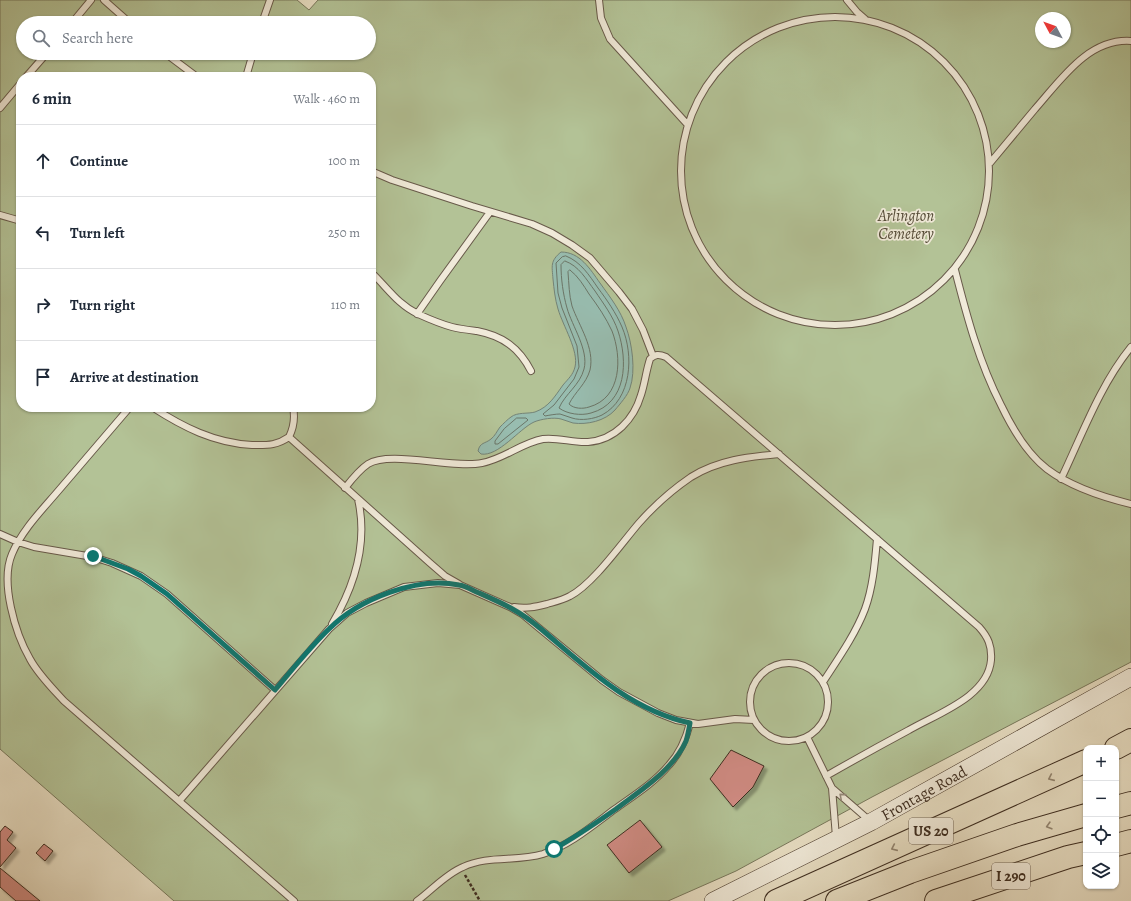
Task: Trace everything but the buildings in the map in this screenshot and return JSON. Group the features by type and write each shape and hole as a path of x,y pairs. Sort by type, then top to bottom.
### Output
{"highway":[{"path":"1119,746 1131,740"},
{"name":"US 20","path":"776,901 1083,763"},
{"path":"1119,806 1131,803"},
{"name":"I 290","path":"837,901 910,872 1010,838 1083,816"},
{"path":"1119,844 1131,841"},
{"name":"I 290","path":"936,901 1083,854"}],"street":[{"name":"Frontage Road","path":"712,901 871,822 1131,677"}],"lane":[{"path":"78,16 91,0"},
{"path":"104,0 122,16"},
{"path":"264,16 270,0"},
{"path":"599,0 601,18 610,39 688,125"},
{"path":"847,0 866,20"},
{"path":"833,17 866,20 897,29 926,46 950,68 969,93 981,121 988,148 990,163 985,209 975,237 965,257 955,270 934,290 907,308 880,319 848,325 812,325 774,314 742,296 716,271 698,244 687,218 682,189 681,158 688,125 701,95 721,68 745,46 773,30 802,20 833,17"},
{"path":"990,163 1076,63 1100,47 1114,42 1131,41"},
{"path":"30,72 41,60"},
{"path":"174,60 190,72"},
{"path":"247,72 251,60"},
{"path":"0,108 16,90"},
{"path":"376,173 392,180 490,212 532,224 552,233 590,258 604,273 632,309 643,330 653,356"},
{"path":"418,314 490,212"},
{"path":"0,215 16,220"},
{"path":"955,270 977,350 984,369 1007,417 1018,435 1034,456 1047,469 1061,479 1094,493 1131,504"},
{"path":"376,278 394,298 418,314 452,327 491,335 504,340 514,347 527,363 531,372"},
{"path":"1061,479 1099,398 1111,376 1131,347"},
{"path":"345,488 360,470 375,460 396,458 457,465 470,465 492,461 537,440 555,439 586,442 597,441 605,438 621,428 628,421 635,409 641,395 650,359 653,356 661,355 666,357 979,627 986,634 990,643 990,664 980,684 974,691 964,699 826,776"},
{"path":"126,412 32,522 18,542 12,554 9,565 9,596 18,632 30,660 40,674 64,701 180,800 294,901"},
{"path":"160,412 188,429 217,439 246,444 273,445 281,443 293,430 293,412"},
{"path":"289,436 345,488 445,576 460,585 510,607 522,614 579,662 618,692 676,720 690,723 706,723 735,719 754,720"},
{"path":"510,607 526,609 540,606 570,596 576,592 596,574 657,504 693,476 729,461 779,454"},
{"path":"329,629 350,588 361,548 361,513 358,499"},
{"path":"0,534 34,547 93,556 141,576 167,594 275,690"},
{"path":"823,682 849,642 865,609 874,572 877,539"},
{"path":"180,800 329,629 347,614 366,603 404,587 438,582 460,585"},
{"path":"781,663 797,663 812,670 823,682 828,695 827,712 821,725 807,737 793,741 784,741 773,738 759,727 754,720 750,706 751,690 760,675 773,666 781,663"},
{"path":"417,901 461,867 494,859 542,854 576,838 642,790 669,765 686,741 690,723"},
{"path":"807,737 832,788 836,840"},
{"path":"832,788 871,822"}],"path":[{"path":"461,867 480,901"}],"green space":[{"name":"Arlington Cemetery","path":"0,0 297,0 309,10 318,0 1131,0 1131,662 872,797 736,871 668,901 174,901 0,749"}],"water":[{"path":"561,252 574,255 584,262 615,304 624,321 628,334 633,365 632,381 629,391 615,410 606,417 596,421 584,423 573,423 555,418 537,421 528,426 501,447 488,454 481,454 478,451 480,446 489,441 500,427 513,415 535,412 548,404 574,370 576,361 575,354 558,309 555,298 552,271 553,261"}],"route":[{"path":"93,556 128,569 167,594 275,690 329,629 347,614 385,594 404,587 438,582 460,585 510,607 522,614 579,662 618,692 676,720 690,723 686,741 677,755 661,774 642,790 576,838 554,849"}]}
